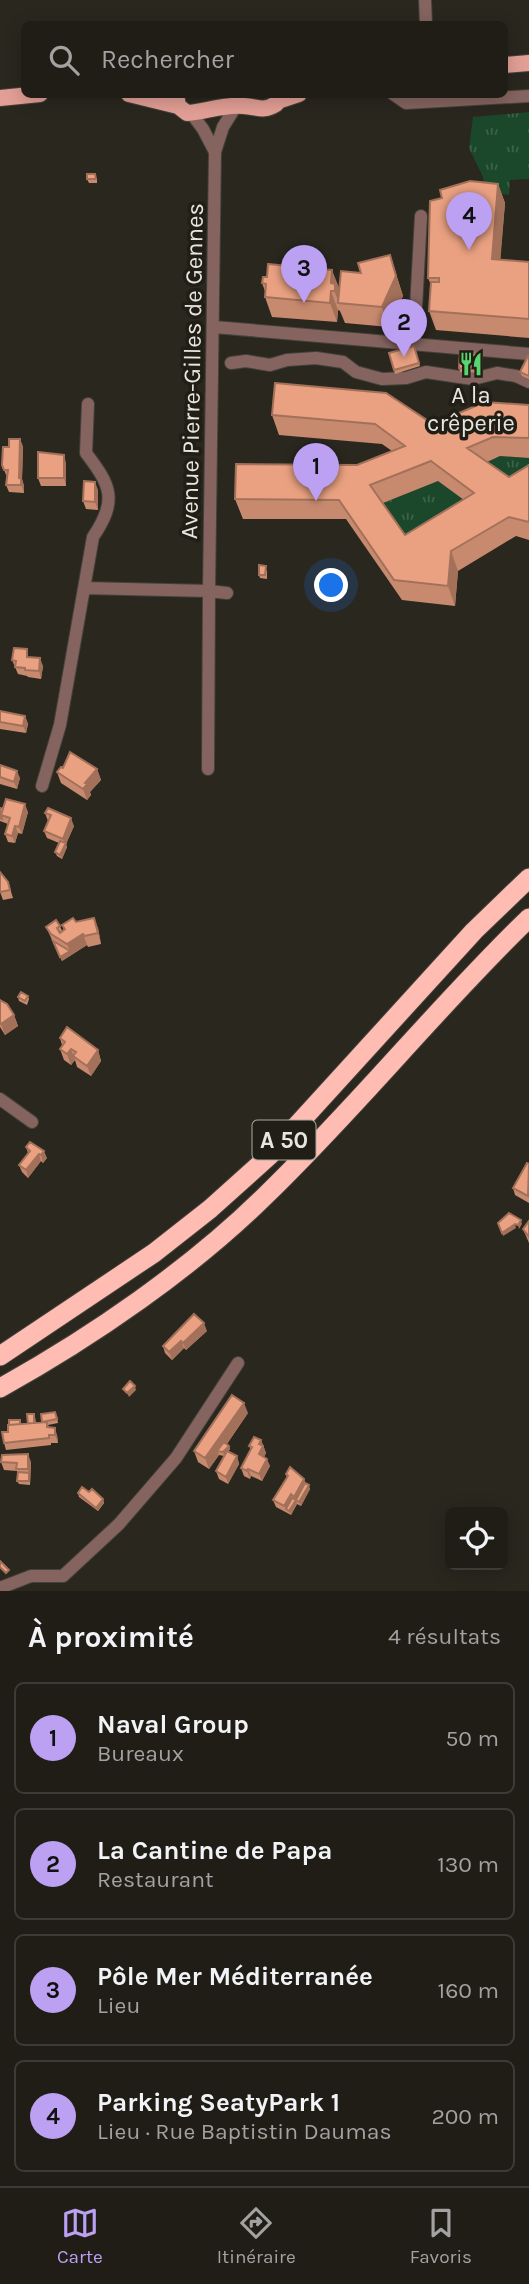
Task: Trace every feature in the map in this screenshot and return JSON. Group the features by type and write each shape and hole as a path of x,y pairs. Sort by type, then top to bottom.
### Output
{"highway":[{"name":"A 50","path":"0,1356 154,1253 210,1209 269,1156 474,931 529,878"},
{"name":"A 50","path":"0,1388 118,1314 197,1255 265,1197 487,959 529,918"}],"main road":[{"path":"508,65 529,63"},
{"path":"0,98 21,96"},
{"path":"148,98 182,105 245,106 264,110 278,98"}],"street":[{"path":"425,0 426,21"},
{"path":"508,97 529,96"},
{"path":"399,98 406,103 494,98"},
{"path":"182,105 203,129 215,152"},
{"name":"Avenue Pierre-Gilles de Gennes","path":"208,769 215,152 223,127 236,106"},
{"path":"415,344 421,216"},
{"path":"214,327 529,354"},
{"path":"231,363 246,361 270,365 287,360 316,358 343,362 356,372 382,379 406,378 426,372 473,379 497,373 516,376 529,382"},
{"path":"43,786 60,725 93,537 105,518 109,495 103,476 86,453 88,404"},
{"path":"84,588 227,593"},
{"path":"0,1099 32,1122"},
{"path":"0,1588 31,1576 62,1576 119,1524 176,1458 238,1363"}],"green space":[{"path":"529,112 529,179 510,180 509,195 485,191 483,177 469,148 473,117"},
{"path":"500,456 529,458 529,489 474,467"},
{"path":"438,481 482,513 412,555 378,505"}],"building":[{"path":"87,174 95,174 96,179 87,179"},
{"path":"470,181 498,184 492,259 529,262 529,319 429,311 431,282 439,282 439,278 428,278 430,201 442,198 440,190"},
{"path":"390,255 396,276 382,307 338,303 341,271 361,273 358,263"},
{"path":"268,264 332,270 331,283 335,284 335,291 331,291 330,303 265,297 266,284 262,283 263,277 267,277"},
{"path":"414,346 419,363 394,370 389,353"},
{"path":"460,352 482,354 481,370 459,368"},
{"path":"529,357 529,376 520,372"},
{"path":"275,383 386,393 433,424 485,402 529,405 529,438 493,437 467,448 509,477 529,465 529,522 509,517 451,551 448,586 394,580 339,500 235,499 236,464 357,465 405,446 375,424 272,415","holes":["431,461 474,493 405,535 370,485"]},
{"path":"9,439 20,439 21,485 6,485 8,470 4,470 2,465 3,447 9,447"},
{"path":"38,452 64,455 64,478 38,478"},
{"path":"84,481 95,482 95,502 83,501"},
{"path":"259,565 266,566 265,575 259,575"},
{"path":"14,648 27,649 27,657 40,658 39,671 15,667 16,661 12,660"},
{"path":"0,711 25,716 23,726 0,722"},
{"path":"70,752 97,769 83,789 57,772 63,768"},
{"path":"0,765 17,771 14,782 0,777"},
{"path":"6,799 25,804 19,827 15,826 12,836 5,834 10,818 1,815"},
{"path":"48,808 71,818 63,839 44,831 51,815 45,813"},
{"path":"60,841 66,843 60,855 55,852"},
{"path":"0,872 8,882 10,890 0,892"},
{"path":"73,918 76,922 94,918 98,933 83,934 67,944 51,934 46,927 56,920 60,933 65,929 62,925"},
{"path":"53,941 70,951 60,957"},
{"path":"21,992 28,996 25,1001 18,997"},
{"path":"0,1000 7,1004 14,1015 1,1024 0,1022"},
{"path":"67,1027 98,1050 87,1066 73,1056 76,1052 71,1049 67,1054 60,1049 65,1042 60,1038"},
{"path":"30,1142 44,1151 26,1170 19,1165 30,1151 26,1147"},
{"path":"527,1163 529,1164 528,1196 513,1188"},
{"path":"509,1213 521,1220 518,1225 515,1224 502,1233 498,1223"},
{"path":"529,1221 529,1237 523,1229"},
{"path":"194,1314 204,1323 169,1352 163,1346"},
{"path":"130,1381 135,1386 127,1393 123,1389"},
{"path":"232,1395 244,1403 205,1458 194,1451"},
{"path":"55,1412 57,1419 42,1422 41,1414"},
{"path":"27,1414 34,1414 34,1423 28,1424"},
{"path":"9,1420 20,1420 20,1424 9,1425"},
{"path":"47,1422 47,1427 55,1428 55,1435 4,1443 2,1432 8,1432 8,1425"},
{"path":"254,1437 261,1440 259,1444 263,1446 259,1454 267,1459 259,1474 241,1468"},
{"path":"224,1442 229,1446 223,1452 217,1451"},
{"path":"227,1451 237,1456 226,1477 216,1471"},
{"path":"28,1454 28,1469 16,1469 17,1463 1,1462 2,1455"},
{"path":"290,1467 304,1479 294,1497 291,1494 284,1506 273,1500 288,1476 286,1474"},
{"path":"18,1472 29,1473 29,1481 17,1481"},
{"path":"305,1483 309,1485 299,1502 296,1500"},
{"path":"82,1487 89,1492 92,1489 103,1499 96,1508 78,1493"},
{"path":"292,1498 296,1500 289,1511 286,1509"},
{"path":"0,1561 9,1570 6,1573 0,1567"}],"place":[{"name":"Parking SeatyPark 1","path":"469,250"},
{"name":"Pôle Mer Méditerranée","path":"304,303"},
{"name":"La Cantine de Papa","path":"404,357"},
{"name":"A la crêperie","path":"471,364"},
{"name":"Naval Group","path":"316,501"}]}
